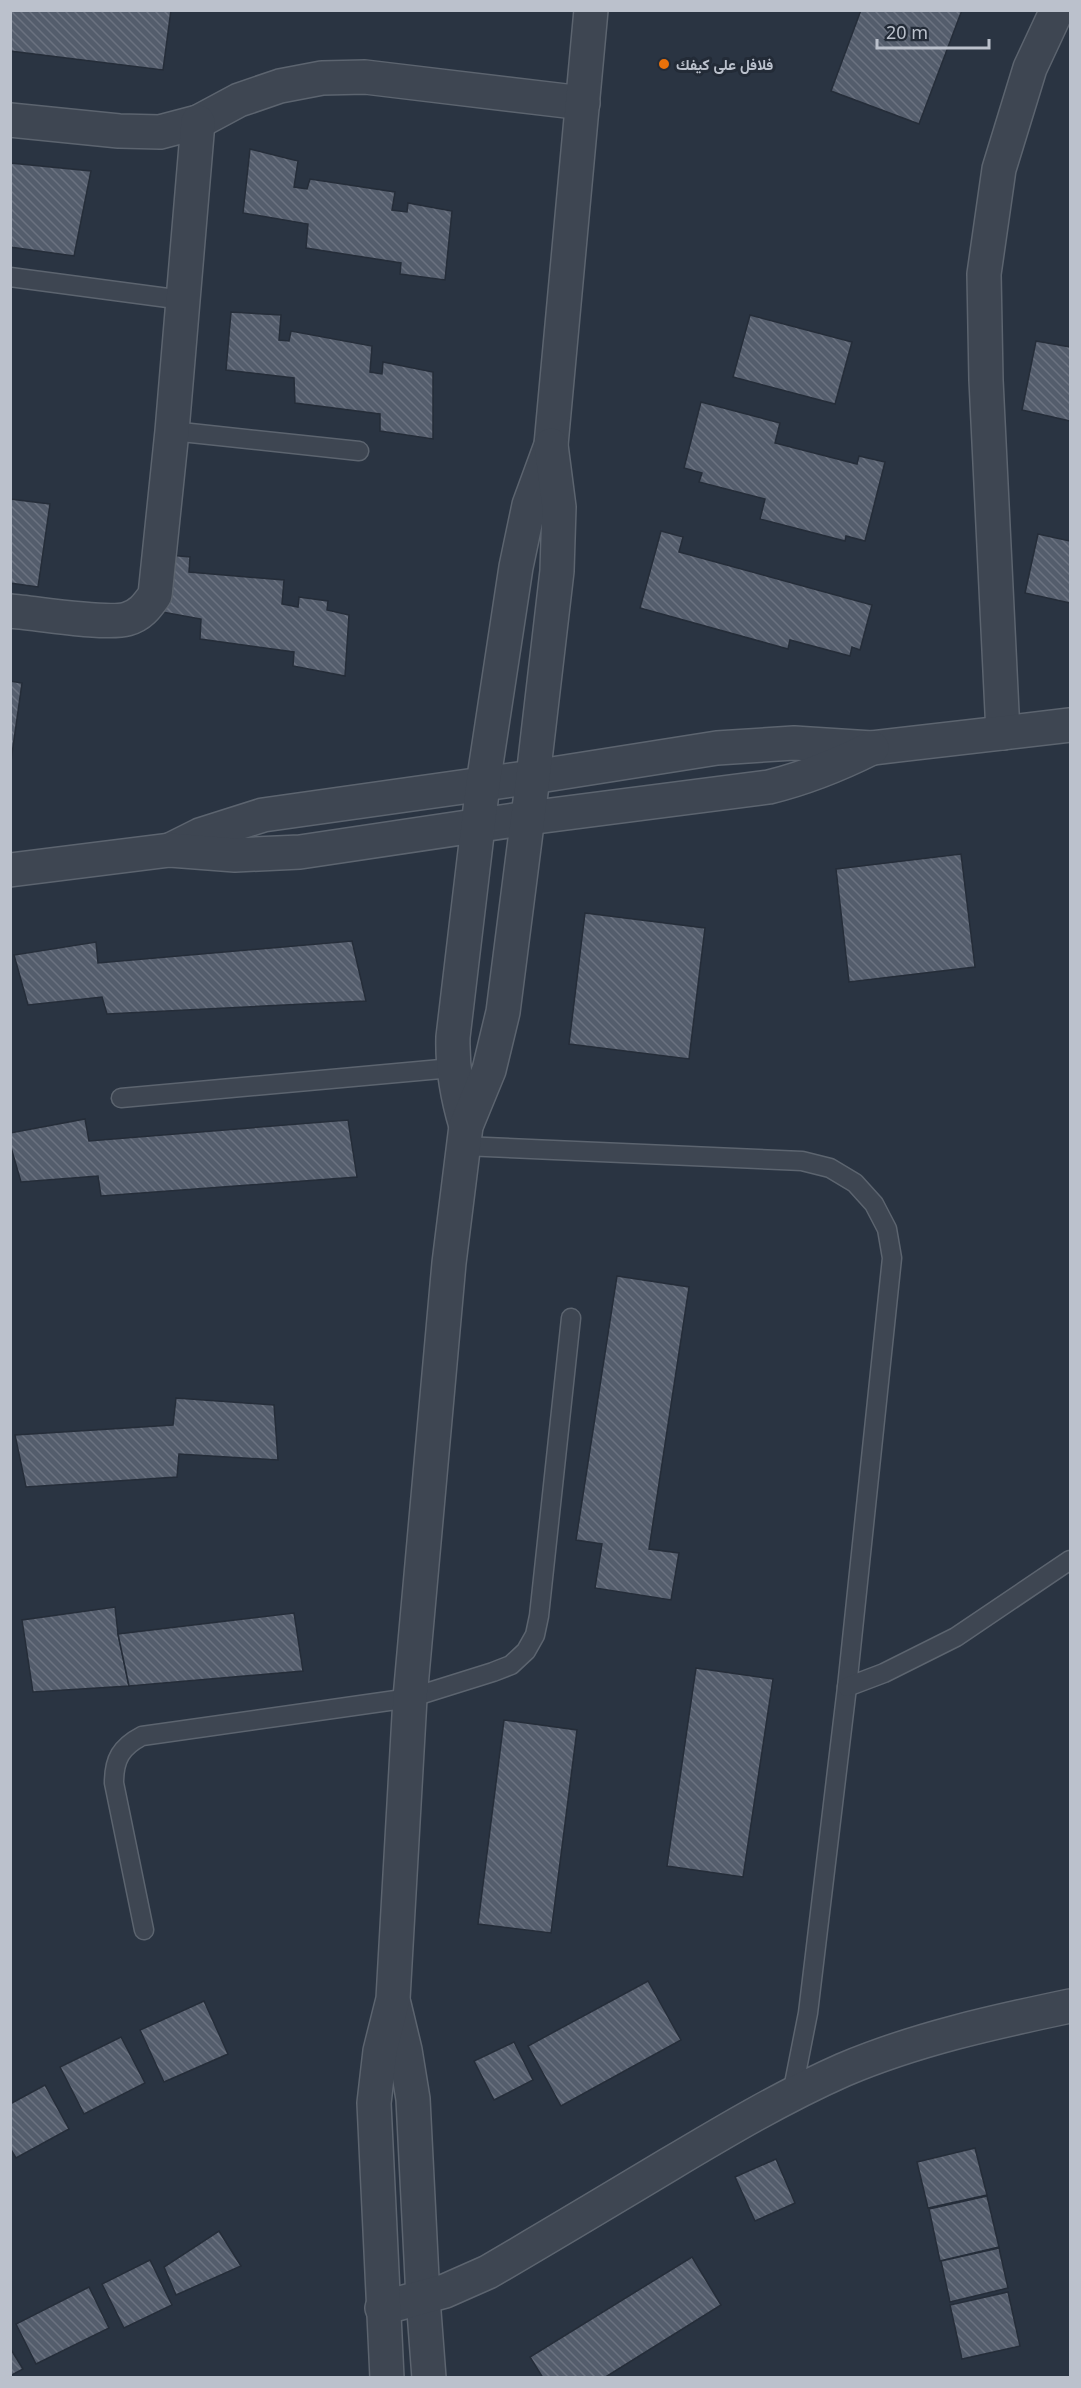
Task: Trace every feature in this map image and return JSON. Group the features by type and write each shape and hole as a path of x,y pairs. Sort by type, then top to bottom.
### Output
{"street":[{"path":"465,1136 452,1068 453,1037 483,784 522,536 550,445 591,10"},
{"path":"1003,733 986,380 984,274 999,169 1030,68 1058,10"},
{"path":"10,120 120,131 160,132 198,122 239,100 280,86 322,78 365,77 583,103"},
{"path":"10,611 126,620 144,611 154,595 158,576 172,431 198,122"},
{"path":"387,2378 374,2103 380,2051 393,1999 410,1698 449,1263 465,1136 497,1041 503,1011 560,539 560,507 550,445"},
{"path":"170,850 200,836 263,815 533,777 717,748 756,744 833,744 872,748 1071,725"},
{"path":"10,870 170,850 267,855 769,787 805,778 840,765 872,748"},
{"path":"393,1999 413,2099 429,2378"},
{"path":"382,2308 423,2298 488,2272 740,2122 845,2069 956,2032 1071,2006"}],"lane":[{"path":"10,277 183,300"},
{"path":"172,431 358,451"},
{"path":"121,1098 452,1068"},
{"path":"465,1136 802,1161 830,1168 855,1183 874,1204 887,1229 892,1258 847,1687 808,2013 792,2094"},
{"path":"144,1930 114,1783 114,1768 119,1754 128,1743 142,1736 410,1698 511,1665 526,1652 535,1635 539,1616 571,1318"},
{"path":"847,1687 884,1673 956,1637 1071,1560"}],"building":[{"path":"10,10 171,10 163,70 10,51"},
{"path":"861,10 962,10 919,124 831,91"},
{"path":"250,149 298,161 294,187 307,189 310,179 395,192 392,210 407,212 408,203 452,211 445,280 400,274 401,263 306,248 308,224 243,213"},
{"path":"10,163 91,171 74,256 10,247"},
{"path":"231,312 281,315 279,340 289,341 291,331 372,346 370,372 382,374 383,362 433,372 433,439 380,431 380,414 295,403 294,378 226,370"},
{"path":"750,315 852,342 835,404 733,377"},
{"path":"1036,341 1070,347 1070,421 1022,410"},
{"path":"701,402 780,423 775,443 857,464 859,456 885,462 865,541 846,536 845,541 760,519 765,499 699,482 702,473 684,468"},
{"path":"10,499 50,504 38,587 10,583"},
{"path":"661,531 683,537 679,552 872,605 860,650 852,647 850,656 790,640 788,649 640,608"},
{"path":"1038,534 1070,541 1070,603 1025,593"},
{"path":"148,553 190,557 189,572 284,580 282,604 298,607 299,597 328,601 327,610 349,615 345,676 293,666 294,652 200,639 201,619 146,609"},
{"path":"10,681 22,683 11,761 10,761"},
{"path":"961,854 975,967 849,982 836,869"},
{"path":"585,913 705,928 689,1059 569,1044"},
{"path":"352,941 366,1001 107,1014 102,997 28,1005 14,955 96,942 98,963"},
{"path":"85,1119 89,1141 348,1120 357,1177 101,1196 98,1176 21,1182 10,1144 10,1133"},
{"path":"617,1276 689,1287 649,1549 679,1553 671,1600 595,1588 602,1544 576,1540"},
{"path":"176,1398 274,1405 278,1460 179,1454 177,1477 26,1487 15,1435 173,1425"},
{"path":"115,1607 129,1686 33,1692 22,1620"},
{"path":"294,1613 303,1671 129,1686 118,1634"},
{"path":"696,1668 773,1679 743,1877 667,1866"},
{"path":"504,1720 577,1730 551,1933 478,1924"},
{"path":"648,1981 681,2040 561,2106 528,2046"},
{"path":"204,2001 228,2054 164,2082 140,2030"},
{"path":"121,2037 145,2083 84,2114 60,2067"},
{"path":"514,2042 533,2080 494,2100 474,2061"},
{"path":"45,2085 69,2129 16,2158 10,2148 10,2104"},
{"path":"975,2148 987,2195 928,2208 917,2162"},
{"path":"776,2159 795,2203 755,2221 735,2177"},
{"path":"987,2196 999,2247 940,2261 929,2209"},
{"path":"219,2231 241,2266 176,2295 164,2267"},
{"path":"999,2248 1008,2288 950,2302 941,2261"},
{"path":"692,2257 721,2305 604,2378 543,2378 530,2357"},
{"path":"150,2260 172,2305 124,2328 102,2284"},
{"path":"89,2287 109,2328 36,2364 16,2324"},
{"path":"1008,2292 1020,2346 962,2359 950,2305"},
{"path":"10,2348 23,2369 10,2376"}],"place":[{"name":"فلافل على كيفك","path":"664,64"}]}
